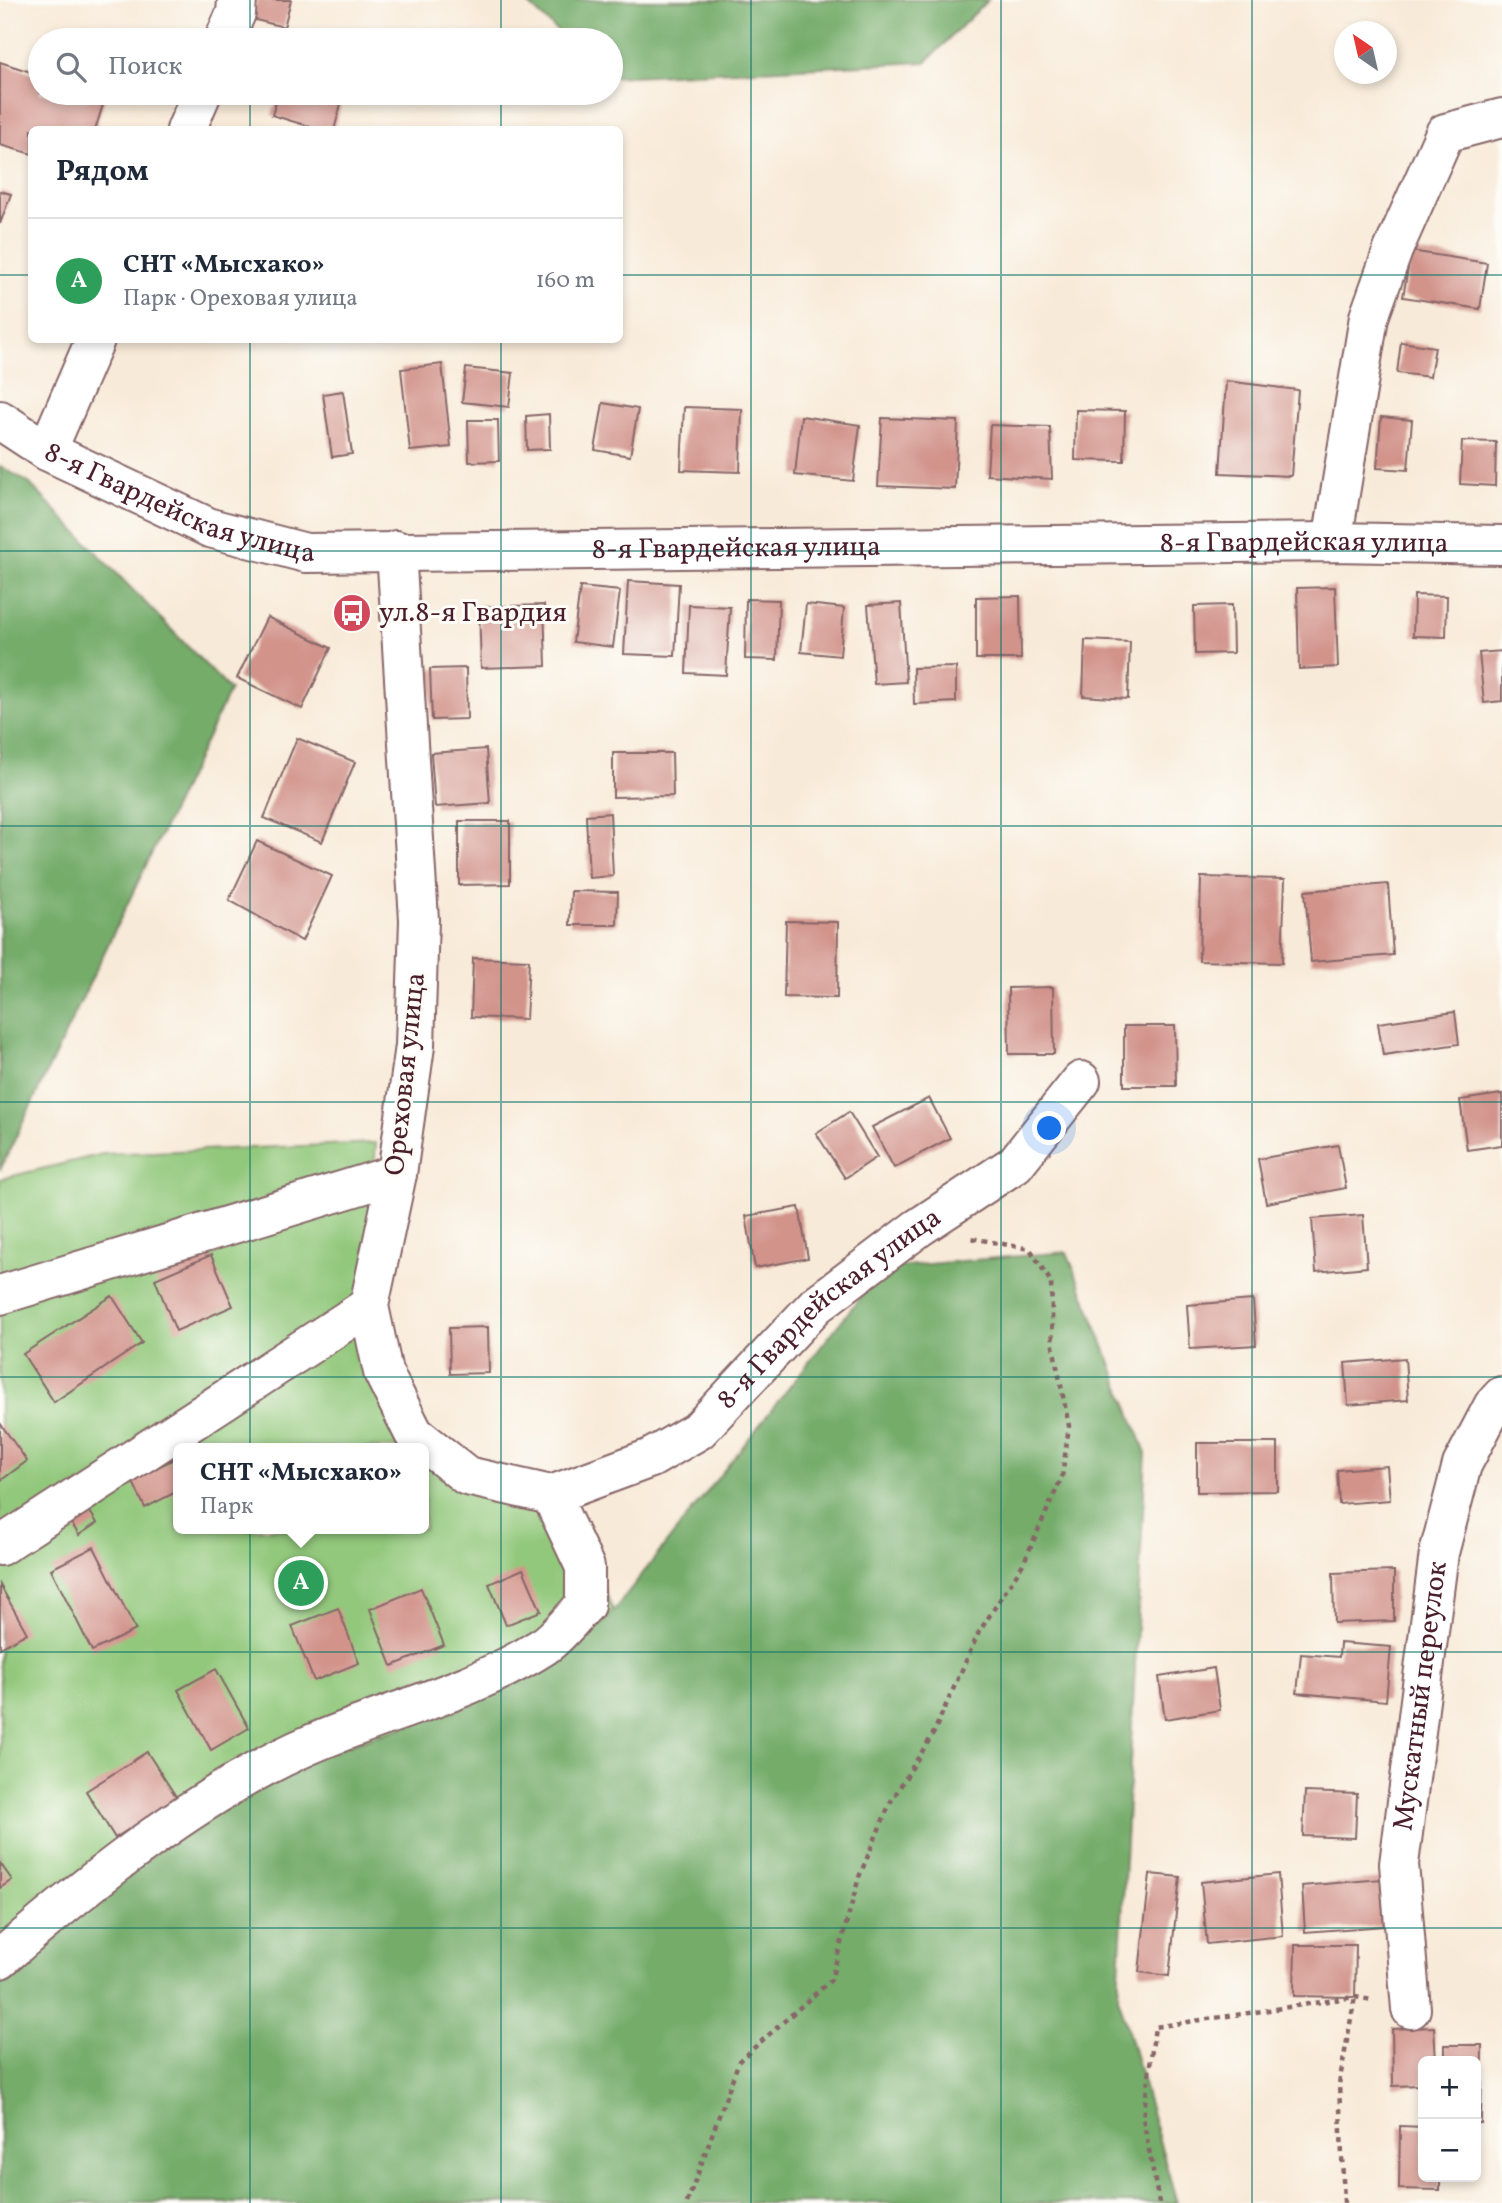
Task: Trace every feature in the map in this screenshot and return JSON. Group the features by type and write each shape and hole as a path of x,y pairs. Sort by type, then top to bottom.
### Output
{"street":[{"path":"229,28 236,13 237,0"},
{"path":"188,126 197,105"},
{"path":"1332,542 1369,317 1393,250 1446,133 1502,118"},
{"path":"47,451 94,343"},
{"name":"8-я Гвардейская улица","path":"0,421 47,451 210,528 306,553 1332,542 1502,545"},
{"name":"Ореховая улица","path":"396,550 419,920 415,1046 397,1174 369,1306 383,1372 414,1434 425,1443"},
{"name":"8-я Гвардейская улица","path":"551,1495 651,1458 699,1430 816,1305 918,1228 1015,1164 1081,1081"},
{"path":"0,1295 397,1174"},
{"path":"0,1546 369,1306"},
{"name":"Мускатный переулок","path":"1411,2009 1399,1864 1439,1553 1462,1465 1493,1406 1502,1396"},
{"name":"Ореховая улица","path":"429,1446 467,1476 551,1495"},
{"path":"0,1959 68,1900 231,1784 309,1745 479,1682 546,1644 585,1605 585,1567 551,1495"}],"path":[{"path":"687,2203 739,2061 831,1980 859,1877 890,1803 933,1734 979,1632 1023,1564 1062,1477 1069,1426 1054,1346 1051,1282 1030,1249 918,1228"},
{"path":"1159,2203 1143,2118 1155,2027 1355,1997 1339,2084 1344,2203"}],"green space":[{"path":"524,0 988,0 926,62 623,76 623,28 554,28"},
{"path":"0,466 29,483 230,690 0,1170"},
{"path":"376,1143 362,1328 413,1443 173,1443 173,1534 429,1534 429,1457 573,1508 631,1657 0,2015 0,1179 103,1154"},
{"path":"1067,1252 1146,1453 1118,1996 1177,2203 0,2203 0,1981 33,1937 278,1768 457,1710 603,1624 883,1268"}],"building":[{"path":"257,0 291,0 284,27 252,19"},
{"path":"0,62 28,71 28,105 103,105 96,126 28,126 28,153 0,145"},
{"path":"275,105 341,105 335,126 308,126 272,115"},
{"path":"0,191 11,194 0,224"},
{"path":"1411,251 1487,263 1480,309 1403,297"},
{"path":"1401,342 1435,347 1430,377 1397,373"},
{"path":"442,364 451,447 410,451 401,369"},
{"path":"466,368 513,373 509,407 462,402"},
{"path":"1226,381 1298,390 1291,476 1220,473"},
{"path":"343,391 352,454 332,457 323,394"},
{"path":"603,403 638,409 630,456 595,450"},
{"path":"684,407 742,409 740,472 681,470"},
{"path":"1076,410 1125,411 1124,461 1075,460"},
{"path":"549,414 550,449 527,450 526,416"},
{"path":"801,416 860,425 853,481 795,475"},
{"path":"1381,417 1412,420 1408,470 1377,468"},
{"path":"882,418 958,421 955,489 878,486"},
{"path":"468,420 498,420 499,461 469,462"},
{"path":"990,425 1050,427 1052,479 987,475"},
{"path":"1462,441 1496,442 1495,486 1460,484"},
{"path":"628,581 679,584 675,656 624,654"},
{"path":"580,587 620,591 613,647 573,642"},
{"path":"1335,587 1338,667 1299,669 1297,588"},
{"path":"1414,595 1447,596 1446,637 1413,636"},
{"path":"1020,596 1021,659 976,659 976,597"},
{"path":"746,599 779,600 777,660 745,659"},
{"path":"901,603 906,682 874,684 868,605"},
{"path":"806,604 844,608 840,656 801,652"},
{"path":"544,605 546,666 481,668 479,607"},
{"path":"689,605 730,607 726,675 686,673"},
{"path":"1232,605 1233,653 1195,654 1194,606"},
{"path":"267,617 331,648 302,709 237,678"},
{"path":"1085,640 1130,642 1128,699 1083,696"},
{"path":"1502,651 1502,701 1484,703 1479,653"},
{"path":"956,667 956,702 914,704 913,668"},
{"path":"466,668 467,719 432,720 430,669"},
{"path":"297,738 355,762 322,842 264,818"},
{"path":"486,749 490,803 435,807 431,753"},
{"path":"613,753 672,753 673,796 613,797"},
{"path":"610,813 613,876 589,878 586,815"},
{"path":"459,821 510,821 510,884 459,885"},
{"path":"257,841 332,876 302,941 229,900"},
{"path":"1201,877 1285,879 1282,963 1199,961"},
{"path":"1388,884 1393,955 1311,962 1305,891"},
{"path":"571,891 618,892 617,925 570,925"},
{"path":"786,921 838,922 837,998 784,997"},
{"path":"473,958 529,960 526,1019 471,1017"},
{"path":"1053,987 1054,1054 1009,1054 1008,988"},
{"path":"1455,1012 1459,1044 1383,1055 1378,1023"},
{"path":"1124,1026 1175,1026 1176,1086 1124,1086"},
{"path":"1502,1094 1502,1145 1467,1150 1460,1100"},
{"path":"929,1098 950,1138 894,1168 872,1127"},
{"path":"849,1112 877,1157 845,1178 816,1133"},
{"path":"1338,1145 1346,1188 1266,1203 1258,1159"},
{"path":"799,1207 808,1258 755,1268 746,1216"},
{"path":"1363,1215 1367,1267 1316,1272 1312,1219"},
{"path":"211,1255 233,1306 176,1331 155,1279"},
{"path":"112,1296 142,1343 54,1402 23,1354"},
{"path":"1253,1300 1256,1345 1190,1349 1187,1305"},
{"path":"488,1327 489,1373 450,1374 449,1328"},
{"path":"1405,1358 1408,1400 1348,1405 1345,1363"},
{"path":"0,1423 27,1461 0,1481"},
{"path":"1197,1443 1278,1443 1278,1491 1197,1492"},
{"path":"173,1460 173,1494 145,1508 132,1480"},
{"path":"1387,1466 1390,1500 1339,1504 1337,1470"},
{"path":"81,1497 97,1523 79,1535 62,1509"},
{"path":"94,1547 136,1630 92,1651 51,1569"},
{"path":"523,1569 541,1611 506,1625 489,1584"},
{"path":"1394,1571 1394,1621 1334,1623 1333,1573"},
{"path":"0,1585 27,1633 0,1648"},
{"path":"421,1588 444,1645 392,1666 370,1609"},
{"path":"338,1608 359,1663 314,1681 292,1626"},
{"path":"1340,1643 1391,1647 1386,1701 1297,1693 1301,1654 1339,1657"},
{"path":"1214,1668 1220,1710 1165,1719 1159,1677"},
{"path":"216,1669 249,1728 211,1750 178,1690"},
{"path":"147,1752 177,1798 115,1838 86,1791"},
{"path":"1305,1792 1357,1794 1355,1838 1303,1836"},
{"path":"0,1863 12,1880 0,1888"},
{"path":"1150,1874 1180,1877 1169,1976 1139,1972"},
{"path":"1278,1874 1283,1936 1207,1944 1201,1882"},
{"path":"1381,1879 1384,1926 1305,1932 1302,1886"},
{"path":"1295,1945 1356,1945 1355,1997 1294,1996"},
{"path":"1434,2027 1436,2056 1418,2056 1418,2085 1393,2086 1392,2029"},
{"path":"1445,2045 1482,2045 1481,2123 1481,2056 1445,2056"},
{"path":"1400,2126 1418,2127 1418,2182 1440,2182 1440,2190 1399,2189"}],"place":[{"name":"ул.8-я Гвардия","path":"352,613"},
{"name":"СНТ «Мысхако»","path":"301,1583"}]}
